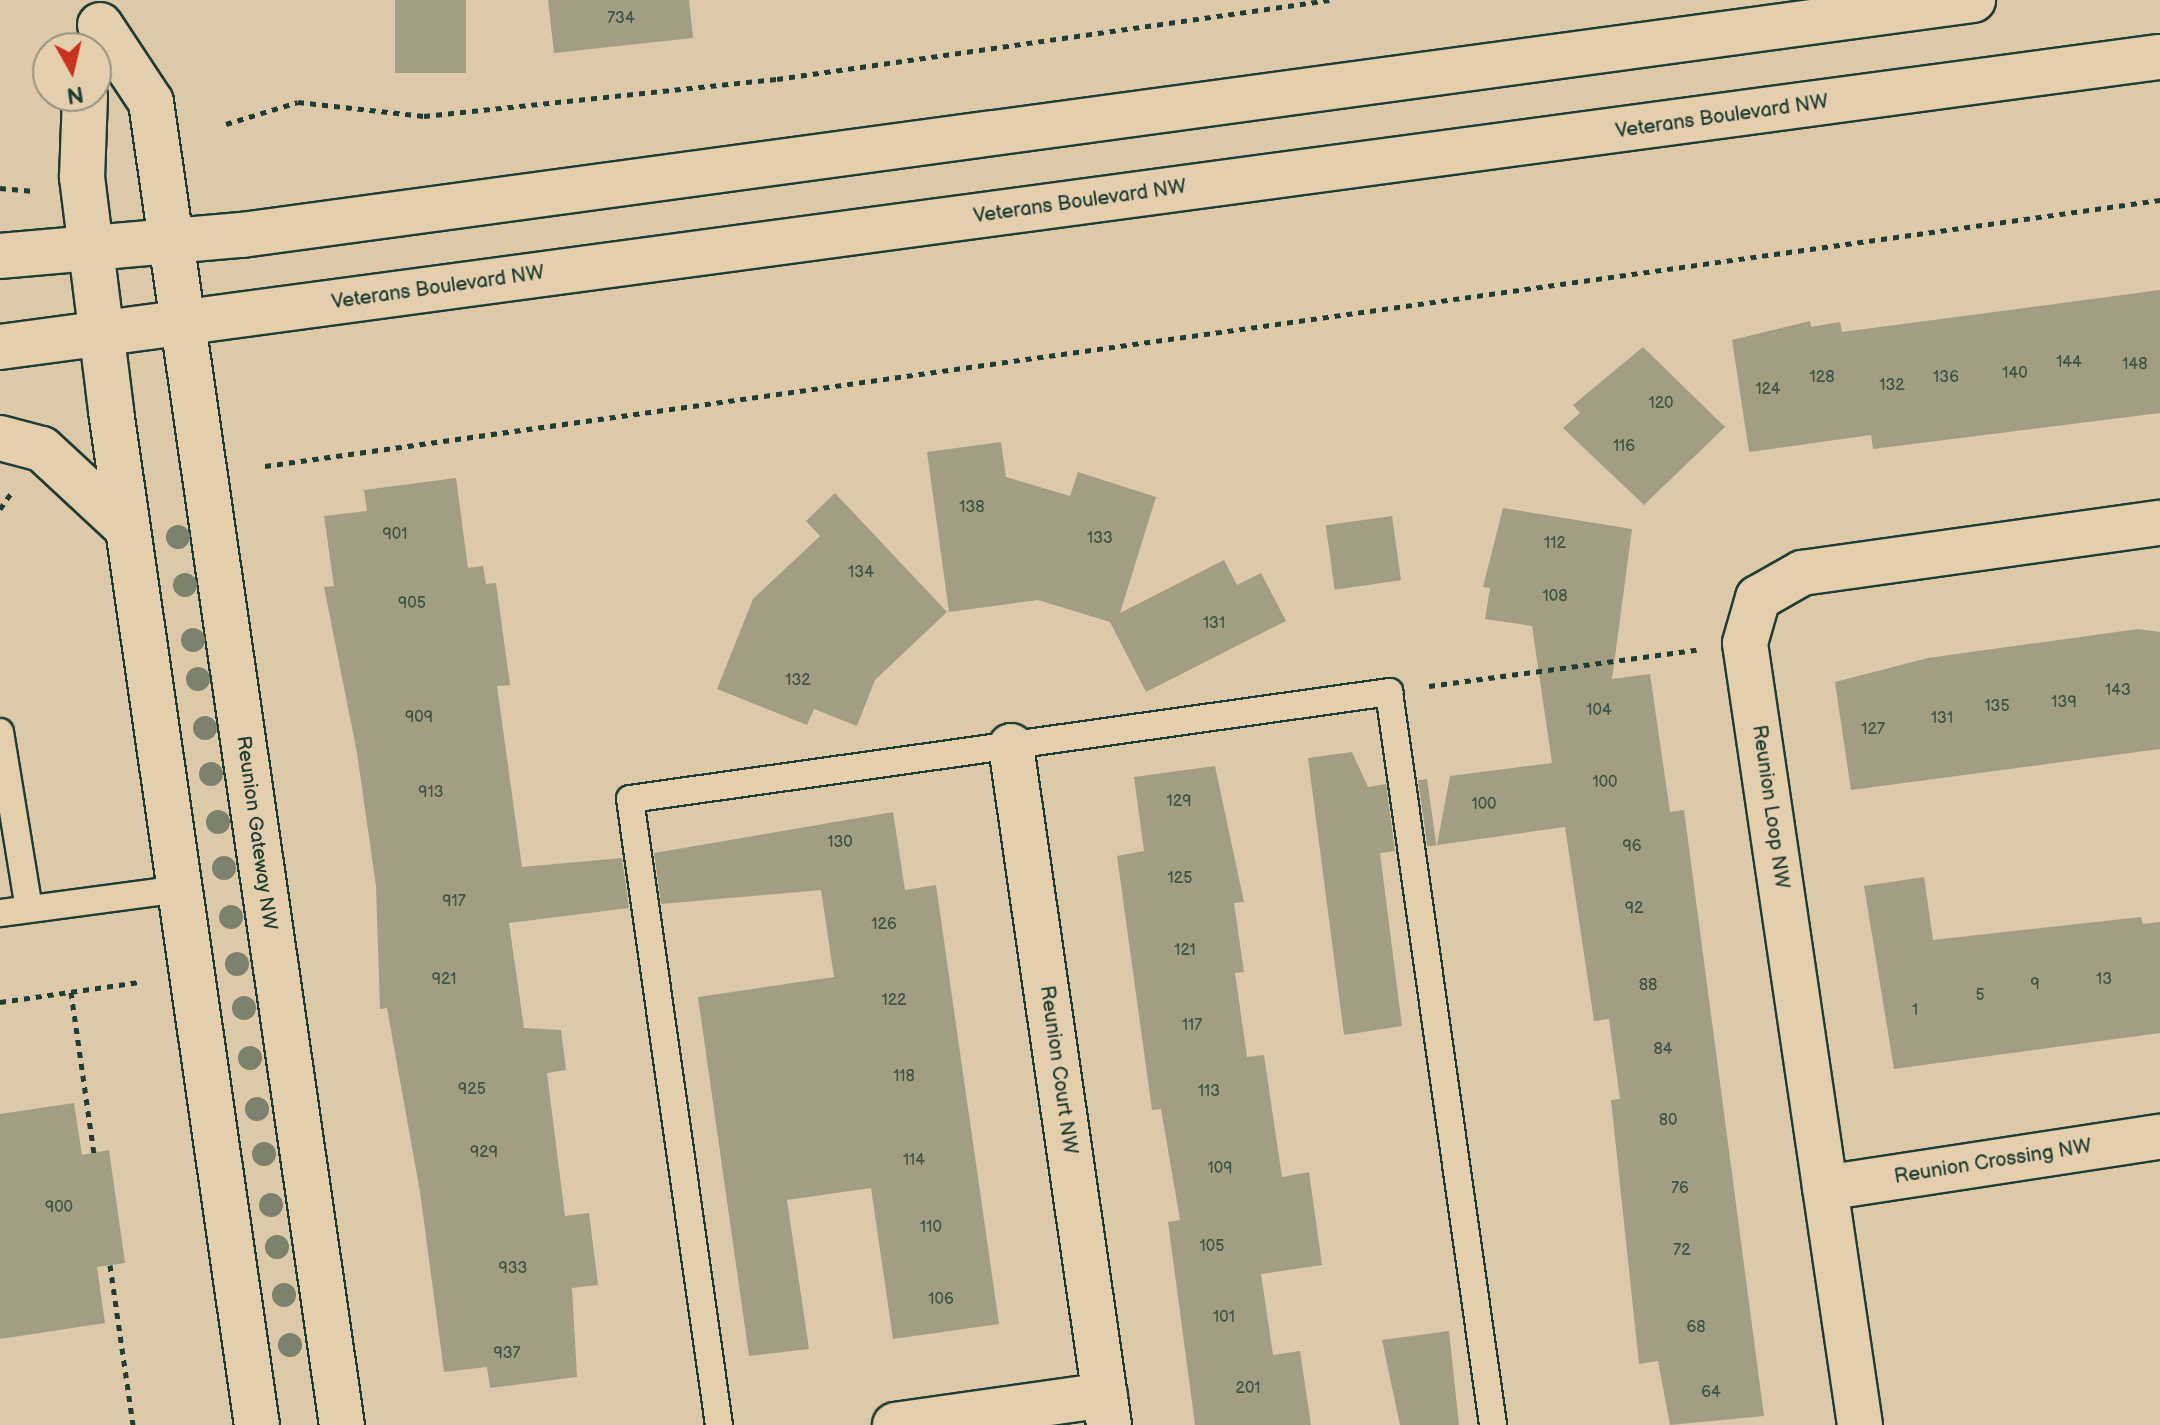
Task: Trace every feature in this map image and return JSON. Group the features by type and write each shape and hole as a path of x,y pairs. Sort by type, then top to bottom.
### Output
{"street":[{"path":"0,256 170,241 1973,0"},
{"name":"Reunion Gateway NW","path":"98,24 151,102 342,1425"},
{"name":"Veterans Boulevard NW","path":"0,347 2160,57"},
{"path":"84,112 82,177 101,334 257,1425"},
{"path":"0,438 42,449 127,528"},
{"name":"Reunion Loop NW","path":"1860,1425 1745,643 1758,598 1802,573 2160,523"},
{"name":"Reunion Court NW","path":"895,1425 1107,1410 1011,746"},
{"name":"Reunion Crossing NW","path":"1825,1188 2160,1137"}],"lane":[{"path":"719,1425 630,799 1389,692 1493,1425"},
{"path":"0,732 29,909"},
{"path":"0,913 181,889"}],"path":[{"path":"226,124 298,102 424,116 777,79 1329,0"},
{"path":"0,188 34,191"},
{"path":"265,466 2160,200"},
{"path":"0,509 16,485"},
{"path":"1389,692 1745,643"},
{"path":"0,1002 138,982"},
{"path":"71,992 94,1153"},
{"path":"110,1265 133,1425"}],"building":[{"path":"395,0 466,0 466,73 395,73"},
{"path":"548,0 689,0 693,38 554,53"},
{"path":"2160,290 2160,413 1873,449 1871,435 1749,452 1732,340 1810,321 1811,327 1840,322 1842,332"},
{"path":"1643,347 1725,427 1644,505 1563,428 1580,413 1573,405"},
{"path":"1001,442 1006,477 1070,496 1078,472 1156,497 1120,613 1224,560 1237,585 1261,573 1286,621 1146,692 1110,622 1038,600 949,612 927,452"},
{"path":"456,478 468,568 483,566 486,584 496,583 510,685 497,686 522,867 622,858 629,908 509,923 524,1028 561,1030 566,1070 547,1073 565,1216 589,1213 598,1285 572,1288 577,1377 490,1388 487,1367 444,1372 420,1192 387,1008 380,1009 376,886 357,753 324,587 334,586 324,516 367,511 364,490"},
{"path":"835,493 947,612 875,680 857,726 814,709 807,725 717,689 753,599 820,536 806,521"},
{"path":"1503,508 1632,529 1612,679 1650,674 1670,812 1684,810 1764,1416 1670,1425 1658,1361 1639,1364 1611,1100 1620,1099 1609,1019 1594,1021 1565,827 1437,845 1450,776 1552,763 1532,626 1485,619 1490,588 1483,587"},
{"path":"1392,516 1401,580 1335,590 1326,525"},
{"path":"2138,629 2160,632 2160,749 1851,790 1835,682 1928,658"},
{"path":"1352,752 1368,787 1386,784 1395,851 1380,853 1402,1026 1344,1035 1308,758"},
{"path":"1215,766 1244,902 1234,903 1244,972 1235,973 1247,1057 1264,1055 1282,1177 1309,1172 1322,1265 1261,1274 1273,1355 1300,1351 1311,1425 1195,1425 1168,1222 1180,1220 1161,1109 1152,1110 1117,856 1144,851 1134,777"},
{"path":"1427,779 1436,845 1427,847 1418,780"},
{"path":"893,812 905,890 936,885 999,1324 893,1339 871,1188 787,1200 809,1349 749,1356 698,997 834,977 821,890 661,904 654,853"},
{"path":"1924,877 1933,940 2141,917 2143,924 2160,922 2160,1033 1894,1069 1864,886"},
{"path":"74,1103 82,1155 109,1150 125,1263 97,1267 105,1323 0,1339 0,1114"},
{"path":"1449,1331 1459,1425 1400,1425 1382,1340"}]}
